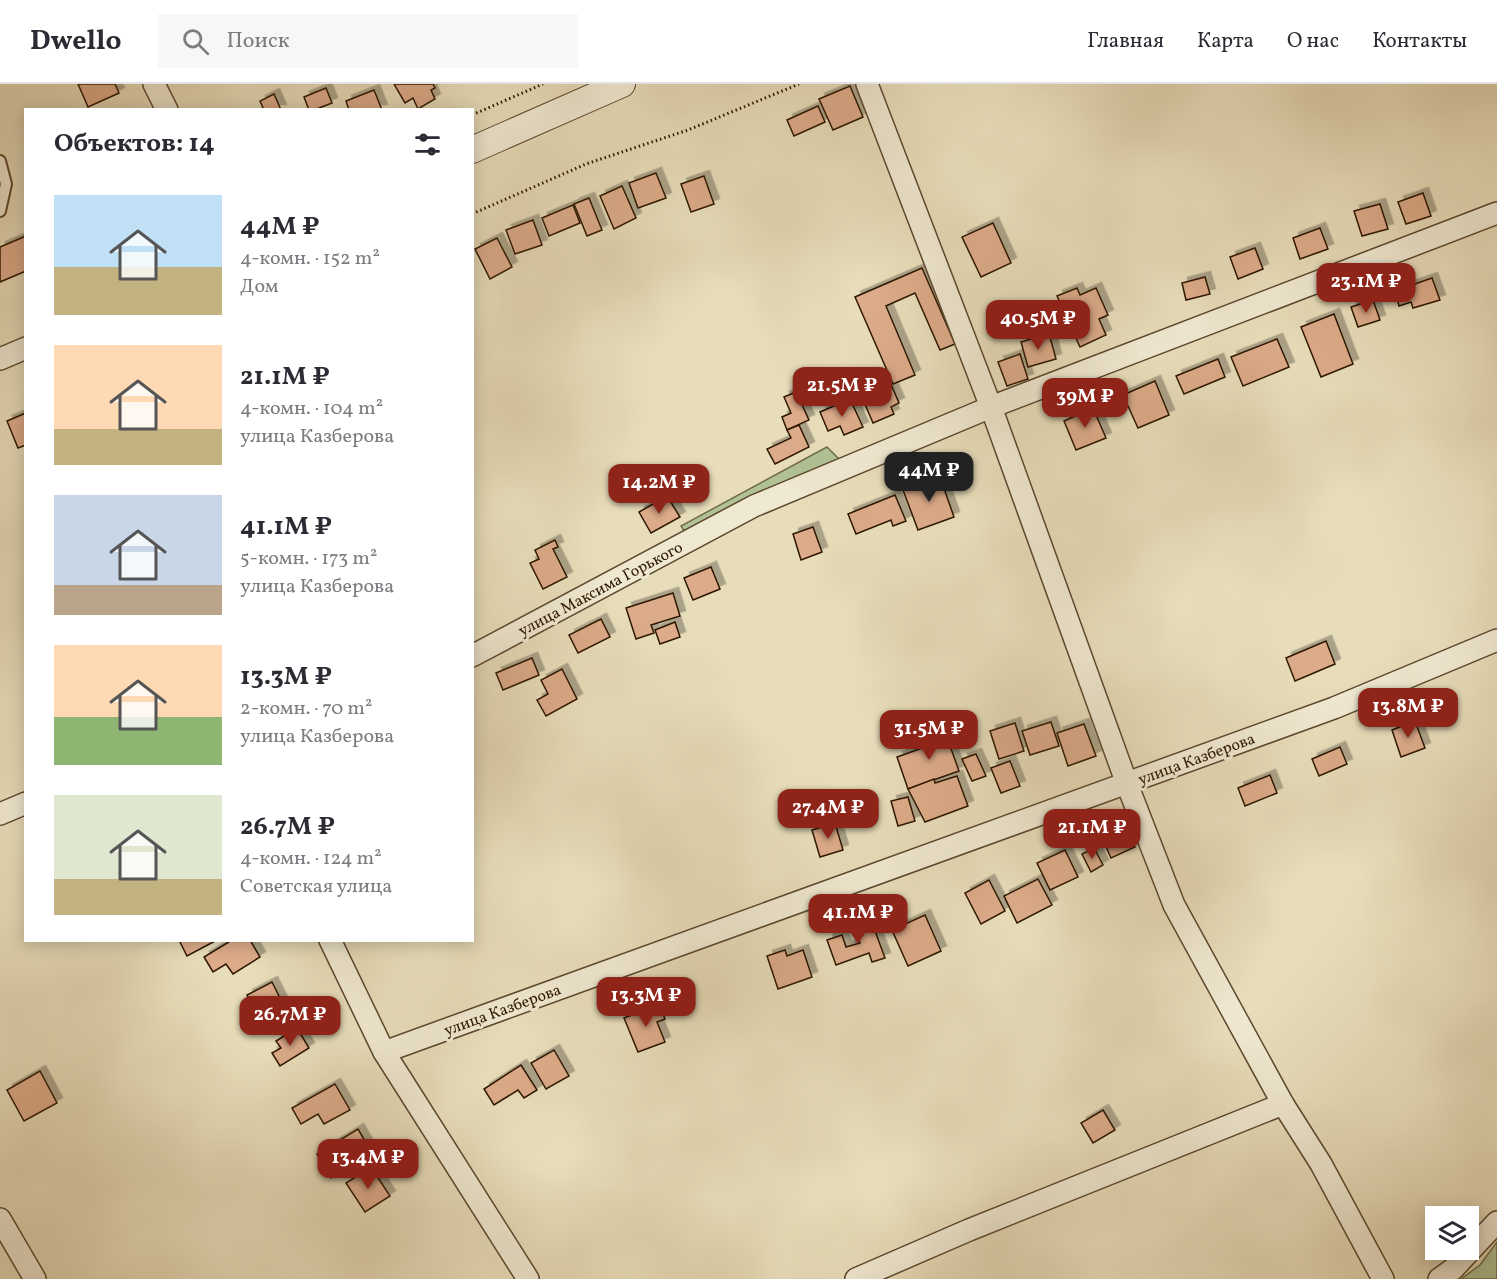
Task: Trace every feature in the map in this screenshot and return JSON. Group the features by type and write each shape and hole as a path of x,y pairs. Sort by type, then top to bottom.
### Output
{"street":[{"path":"154,84 166,108"},
{"path":"474,149 622,84"},
{"path":"867,84 992,407 1127,784 1174,904 1283,1104 1321,1164 1383,1279"},
{"name":"улица Максима Горького","path":"474,655 754,506 992,407 1497,213"},
{"path":"0,359 24,349"},
{"name":"улица Казберова","path":"384,1052 1334,708 1497,640"},
{"path":"0,814 24,804"},
{"path":"331,942 384,1052 528,1279"},
{"path":"856,1279 969,1230 1283,1104"},
{"path":"0,1219 35,1279"},
{"path":"1439,1279 1453,1269 1497,1222"}],"lane":[{"path":"0,161 6,184 0,211"}],"path":[{"path":"474,114 543,84"},
{"path":"474,213 586,164 688,130 799,84"}],"green space":[{"path":"827,447 839,459 688,537 681,526"},
{"path":"1497,1242 1497,1279 1461,1279 1480,1265"}],"building":[{"path":"78,84 115,84 119,93 88,107"},
{"path":"394,84 433,84 435,88 431,90 435,99 420,108 413,98 405,103"},
{"path":"850,86 863,117 833,130 819,99"},
{"path":"326,88 332,103 319,108 308,108 304,97"},
{"path":"374,90 381,108 348,108 346,101"},
{"path":"274,94 280,108 263,108 260,101"},
{"path":"818,106 825,122 794,136 787,120"},
{"path":"656,173 666,198 638,208 629,183"},
{"path":"704,176 714,204 691,212 681,184"},
{"path":"622,186 636,218 614,229 600,196"},
{"path":"1423,193 1431,216 1406,224 1398,202"},
{"path":"589,198 602,230 587,236 574,204"},
{"path":"1380,204 1388,229 1362,236 1354,211"},
{"path":"573,205 580,223 549,236 542,218"},
{"path":"533,220 542,245 515,254 506,230"},
{"path":"993,223 1011,263 981,277 962,237"},
{"path":"1320,228 1328,249 1300,259 1293,238"},
{"path":"24,237 24,272 0,282 0,247"},
{"path":"497,238 512,267 490,279 475,249"},
{"path":"1255,248 1263,269 1238,279 1230,257"},
{"path":"922,268 955,344 940,350 915,293 886,306 915,375 893,384 855,297"},
{"path":"1205,277 1210,294 1186,300 1182,283"},
{"path":"1432,278 1440,300 1413,308 1411,302 1399,306 1395,291"},
{"path":"1077,288 1080,295 1096,288 1108,315 1099,319 1106,335 1080,347 1057,296"},
{"path":"1373,300 1380,320 1358,327 1351,307"},
{"path":"1334,314 1353,364 1321,377 1301,327"},
{"path":"1050,337 1056,359 1028,367 1021,342"},
{"path":"1277,339 1289,367 1243,386 1231,357"},
{"path":"1020,354 1028,379 1007,386 998,362"},
{"path":"1218,359 1225,377 1184,394 1176,376"},
{"path":"1155,381 1169,415 1138,428 1123,395"},
{"path":"890,382 899,403 891,407 894,414 873,423 861,395"},
{"path":"796,392 809,420 787,430 782,417 791,413 784,397"},
{"path":"850,399 863,427 844,435 840,426 828,431 820,412"},
{"path":"1093,408 1106,438 1076,450 1064,421"},
{"path":"24,414 24,446 18,448 7,421"},
{"path":"799,425 809,447 775,464 767,449 791,438 787,430"},
{"path":"940,477 954,517 918,530 903,490"},
{"path":"895,495 906,521 893,526 891,520 856,534 848,514"},
{"path":"667,496 680,517 651,533 639,512"},
{"path":"813,527 822,552 801,560 793,534"},
{"path":"555,540 558,547 553,549 567,577 543,589 530,563 539,559 535,550"},
{"path":"711,567 720,589 693,600 684,578"},
{"path":"673,593 680,616 651,625 654,633 636,639 626,608"},
{"path":"601,619 610,637 578,653 569,635"},
{"path":"675,622 680,637 660,644 655,630"},
{"path":"1326,641 1335,664 1295,681 1286,658"},
{"path":"532,658 539,675 503,690 496,673"},
{"path":"562,669 577,699 546,716 537,700 548,694 541,680"},
{"path":"1415,721 1425,748 1401,757 1392,730"},
{"path":"1051,722 1059,746 1030,755 1022,731"},
{"path":"1015,723 1024,751 999,759 990,731"},
{"path":"1084,724 1096,756 1068,766 1057,733"},
{"path":"944,729 959,771 908,789 897,757 928,746 925,736"},
{"path":"1340,747 1347,764 1319,776 1312,759"},
{"path":"976,754 986,776 972,781 962,759"},
{"path":"1010,761 1020,786 1001,793 991,768"},
{"path":"1270,775 1277,793 1245,806 1238,788"},
{"path":"957,776 968,806 925,822 908,789 934,779 935,783"},
{"path":"908,797 915,821 898,826 891,801"},
{"path":"835,823 843,850 820,857 812,830"},
{"path":"1124,824 1135,847 1111,858 1101,835"},
{"path":"1094,848 1103,865 1091,872 1082,854"},
{"path":"1065,850 1078,877 1050,890 1037,863"},
{"path":"1038,879 1052,905 1017,923 1004,896"},
{"path":"989,880 1005,911 981,924 965,893"},
{"path":"925,915 941,951 908,966 892,930"},
{"path":"871,920 885,958 872,962 869,953 836,965 827,940 842,935 846,947 860,943 854,926"},
{"path":"180,942 213,942 187,956"},
{"path":"229,942 251,942 260,957 233,974 226,964 213,972 204,957"},
{"path":"785,950 787,956 803,950 812,977 778,989 767,956"},
{"path":"272,982 285,1008 250,1026 242,1010 252,1005 247,995"},
{"path":"659,1004 665,1019 657,1022 665,1042 638,1052 624,1018"},
{"path":"297,1028 309,1048 280,1066 272,1053 281,1048 276,1041"},
{"path":"554,1050 569,1076 546,1089 531,1063"},
{"path":"521,1065 537,1090 524,1098 518,1090 494,1105 484,1089"},
{"path":"40,1071 57,1103 24,1121 7,1090"},
{"path":"335,1084 350,1110 324,1124 318,1114 301,1124 292,1108"},
{"path":"1103,1110 1115,1130 1093,1143 1081,1123"},
{"path":"358,1129 372,1153 331,1178 317,1154"},
{"path":"371,1167 390,1196 365,1212 346,1183"}]}
